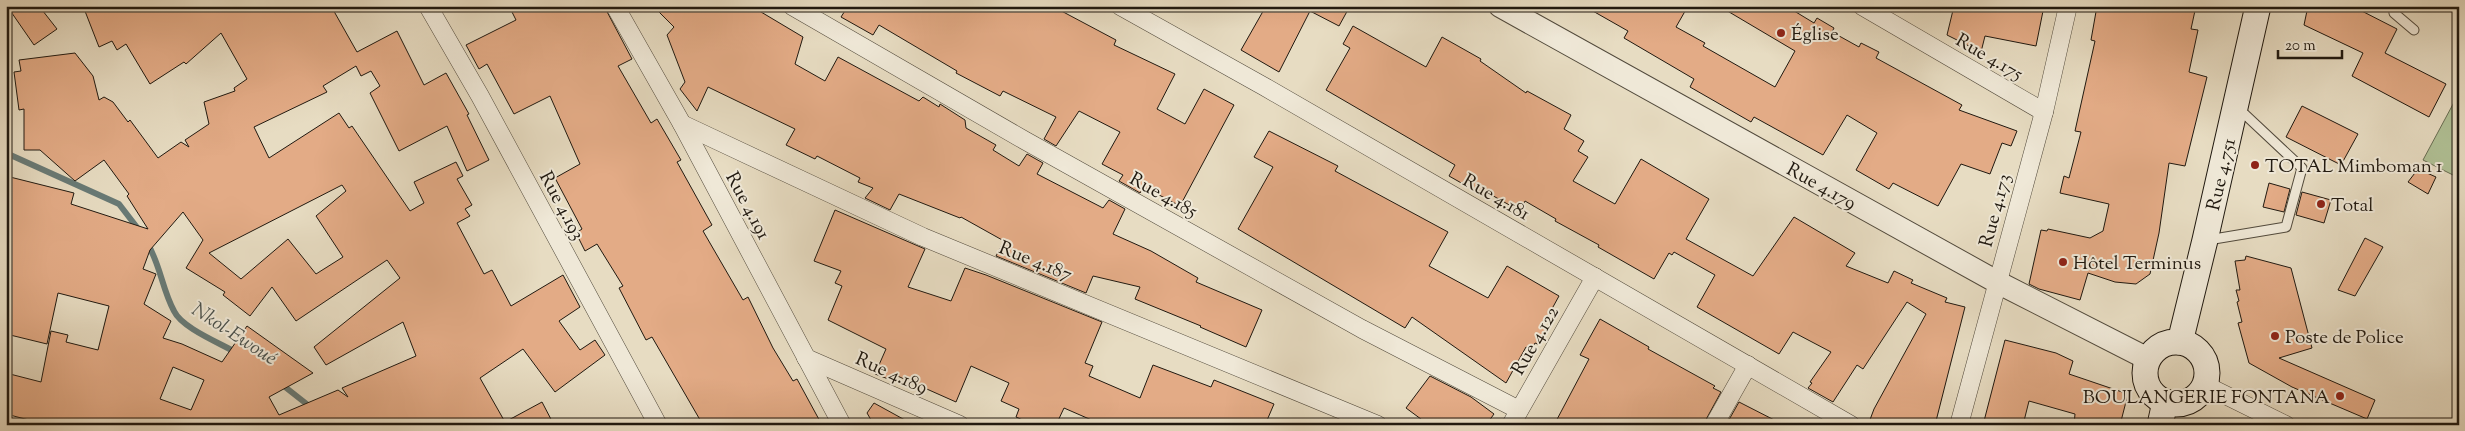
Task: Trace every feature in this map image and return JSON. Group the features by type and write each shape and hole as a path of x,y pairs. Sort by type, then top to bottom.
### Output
{"main road":[{"name":"Rue 4.751","path":"2180,342 2206,240 2258,6"},
{"path":"2167,342 2180,342 2191,345 2206,362 2207,374 2205,385 2198,395 2188,401 2177,404 2163,413 2146,384 2144,372 2148,359 2155,349 2167,342"}],"street":[{"name":"Rue 4.193","path":"428,6 480,96 658,425"},
{"name":"Rue 4.191","path":"615,6 682,124 842,425"},
{"name":"Rue 4.185","path":"792,6 1024,140 1515,417"},
{"name":"Rue 4.181","path":"1120,6 1851,425"},
{"name":"Rue 4.179","path":"1500,6 1996,282 2148,359"},
{"name":"Rue 4.175","path":"1862,6 2044,112"},
{"name":"Rue 4.173","path":"1959,425 1996,282 2044,112 2068,6"},
{"name":"Rue 4.187","path":"682,124 923,237 1378,425"},
{"name":"Rue 4.122","path":"1515,417 1595,277"},
{"name":"Rue 4.189","path":"806,358 960,425"},
{"path":"1714,425 1748,365"},
{"path":"2205,385 2286,425"}],"lane":[{"path":"2393,6 2394,13 2414,30"},
{"path":"2206,240 2286,227 2302,168 2235,106"}],"green space":[{"path":"2459,93 2459,178 2423,160"}],"building":[{"path":"7,6 39,6 57,29 34,45"},
{"path":"83,6 331,6 357,52 397,31 424,85 446,73 469,114 467,115 489,160 467,171 447,126 399,151 370,93 380,86 371,71 361,76 356,66 323,86 327,92 254,127 269,158 339,113 349,128 352,126 410,211 424,203 414,182 456,162 463,176 457,179 472,205 465,209 470,216 457,223 484,274 492,270 511,306 563,275 580,307 559,321 580,350 595,340 605,355 555,392 523,349 480,378 505,422 542,402 554,425 48,425 6,414 6,373 41,382 51,331 68,335 66,342 98,350 109,306 58,293 47,344 6,334 6,176 74,193 71,204 148,229 127,196 129,194 104,160 75,181 40,150 24,150 24,109 19,110 14,72 21,71 19,60 75,53 93,76 99,100 104,97 113,102 128,122 130,120 158,158 181,142 189,147 185,140 209,124 204,102 235,91 234,88 247,79 221,33 186,64 184,62 150,84 126,44 117,50 112,41 99,47","holes":["342,185 346,191 316,216 343,257 316,274 288,239 241,279 209,253","183,212 203,240 186,268 225,292 223,295 250,316 272,287 296,321 387,260 400,278 314,347 326,365 403,322 416,356 342,388 348,397 338,390 279,415 269,397 313,373 247,326 222,362 182,344 163,338 171,321 144,304 156,274 143,269 150,250","173,367 204,380 191,410 160,399"]},
{"path":"509,6 604,6 632,59 618,66 651,123 657,119 681,160 677,162 712,225 703,231 743,300 748,297 773,348 793,381 797,379 822,425 703,425 652,337 646,340 619,288 623,286 597,244 585,251 576,233 582,229 555,178 580,164 550,96 514,114 487,64 479,69 466,45 516,20"},
{"path":"653,6 751,6 803,37 795,64 825,81 838,57 919,101 923,97 939,107 940,104 965,120 966,128 996,145 993,150 1019,166 1027,154 1043,163 1037,174 1103,208 1109,200 1125,209 1113,234 1151,251 1198,278 1196,282 1262,310 1246,347 1135,299 1140,287 1093,276 1086,293 996,256 1004,241 961,217 899,194 890,210 865,198 873,188 858,182 860,178 817,156 815,159 786,145 795,129 708,87 697,111 680,89 685,82 667,35 674,27"},
{"path":"848,6 1052,6 1116,40 1114,45 1175,74 1157,109 1185,124 1204,89 1234,105 1180,206 1144,187 1140,193 1119,181 1123,175 1102,164 1120,132 1079,111 1056,146 1044,139 1056,117 1003,91 1000,96 956,73 957,71 879,25 873,35 841,17"},
{"path":"1266,6 1350,6 1339,26 1310,11 1279,72 1241,50"},
{"path":"1584,6 1688,6 1676,27 1705,43 1703,46 1775,87 1795,51 1719,6 1786,6 1814,23 1817,18 1834,28 1832,32 1859,47 1861,43 1879,52 1876,58 1962,105 1959,110 2017,131 2011,146 2002,143 1990,174 1961,164 1938,206 1893,183 1889,189 1856,170 1877,133 1847,115 1823,155 1754,117 1751,122 1690,87 1694,79 1624,38 1628,31"},
{"path":"1954,6 2044,6 2036,46 1985,36 1981,52 1947,35"},
{"path":"2097,6 2129,6 2152,11 2159,10 2160,6 2196,6 2191,29 2198,30 2189,72 2207,77 2185,166 2169,163 2159,233 2150,274 2136,284 2115,282 2088,273 2080,300 2039,289 2029,284 2041,230 2047,231 2048,229 2090,238 2103,231 2109,204 2060,193 2064,176 2069,178 2081,132 2075,131 2095,41 2091,40"},
{"path":"2308,6 2352,6 2397,29 2385,53 2446,84 2429,117 2352,76 2363,53 2304,25"},
{"path":"1353,26 1426,67 1442,37 1481,59 1480,61 1526,93 1527,91 1571,115 1564,129 1584,141 1578,151 1588,157 1573,181 1615,204 1641,159 1709,199 1686,239 1753,276 1794,217 1855,253 1846,266 1888,283 1894,271 1913,280 1911,283 1947,298 1945,302 1965,307 1935,425 1868,425 1874,409 1926,314 1907,302 1863,369 1857,365 1833,402 1808,388 1812,383 1810,382 1831,352 1793,332 1779,354 1697,307 1715,275 1674,252 1672,255 1669,253 1654,279 1598,247 1599,245 1555,221 1556,219 1525,201 1520,211 1481,189 1479,193 1449,176 1455,165 1326,90 1350,48 1343,44"},
{"path":"2302,106 2358,134 2341,165 2286,137"},
{"path":"1269,131 1338,166 1335,171 1448,232 1429,266 1488,298 1507,266 1559,296 1542,327 1548,330 1540,345 1535,343 1531,350 1526,347 1506,383 1412,317 1405,328 1238,229 1273,167 1254,157"},
{"path":"2418,169 2436,177 2428,194 2408,182"},
{"path":"2269,183 2290,189 2284,212 2263,207"},
{"path":"2302,192 2331,200 2324,223 2296,215"},
{"path":"835,210 925,249 908,287 951,301 965,268 986,275 1102,322 1085,363 1093,366 1089,376 1140,398 1153,365 1211,387 1214,380 1274,404 1265,425 1103,425 1064,408 1056,425 1034,425 1016,417 1019,409 1001,401 1009,383 971,366 956,402 893,374 891,380 875,374 886,349 828,320 842,286 835,283 841,271 814,261"},
{"path":"2365,238 2383,247 2355,296 2338,290"},
{"path":"2246,256 2291,268 2312,348 2279,358 2375,400 2367,419 2292,387 2249,363 2238,323 2242,322 2237,302 2239,301 2236,290 2240,290 2235,261 2245,260"},
{"path":"1600,319 1649,347 1648,349 1715,386 1713,388 1721,392 1703,425 1554,425 1589,359 1580,355"},
{"path":"2005,340 2056,353 2073,361 2069,374 2128,394 2120,425 2074,425 2075,414 2029,401 2023,425 1983,425"},
{"path":"1430,376 1471,397 1494,414 1486,425 1429,425 1406,408"},
{"path":"1739,402 1784,425 1726,425"},
{"path":"874,403 914,425 874,425 867,413"}],"waterway":[{"name":"Nkol-Ewoué","path":"6,153 119,204 139,230"},
{"name":"Nkol-Ewoué","path":"147,243 155,259 170,303 178,317 202,335 237,353"},
{"name":"Nkol-Ewoué","path":"280,383 313,409"}],"place":[{"name":"Église","path":"1781,33"},
{"name":"TOTAL Mimboman 1","path":"2255,165"},
{"name":"Total","path":"2321,204"},
{"name":"Hôtel Terminus","path":"2063,262"},
{"name":"Poste de Police","path":"2275,336"},
{"name":"BOULANGERIE FONTANA","path":"2340,396"}]}
